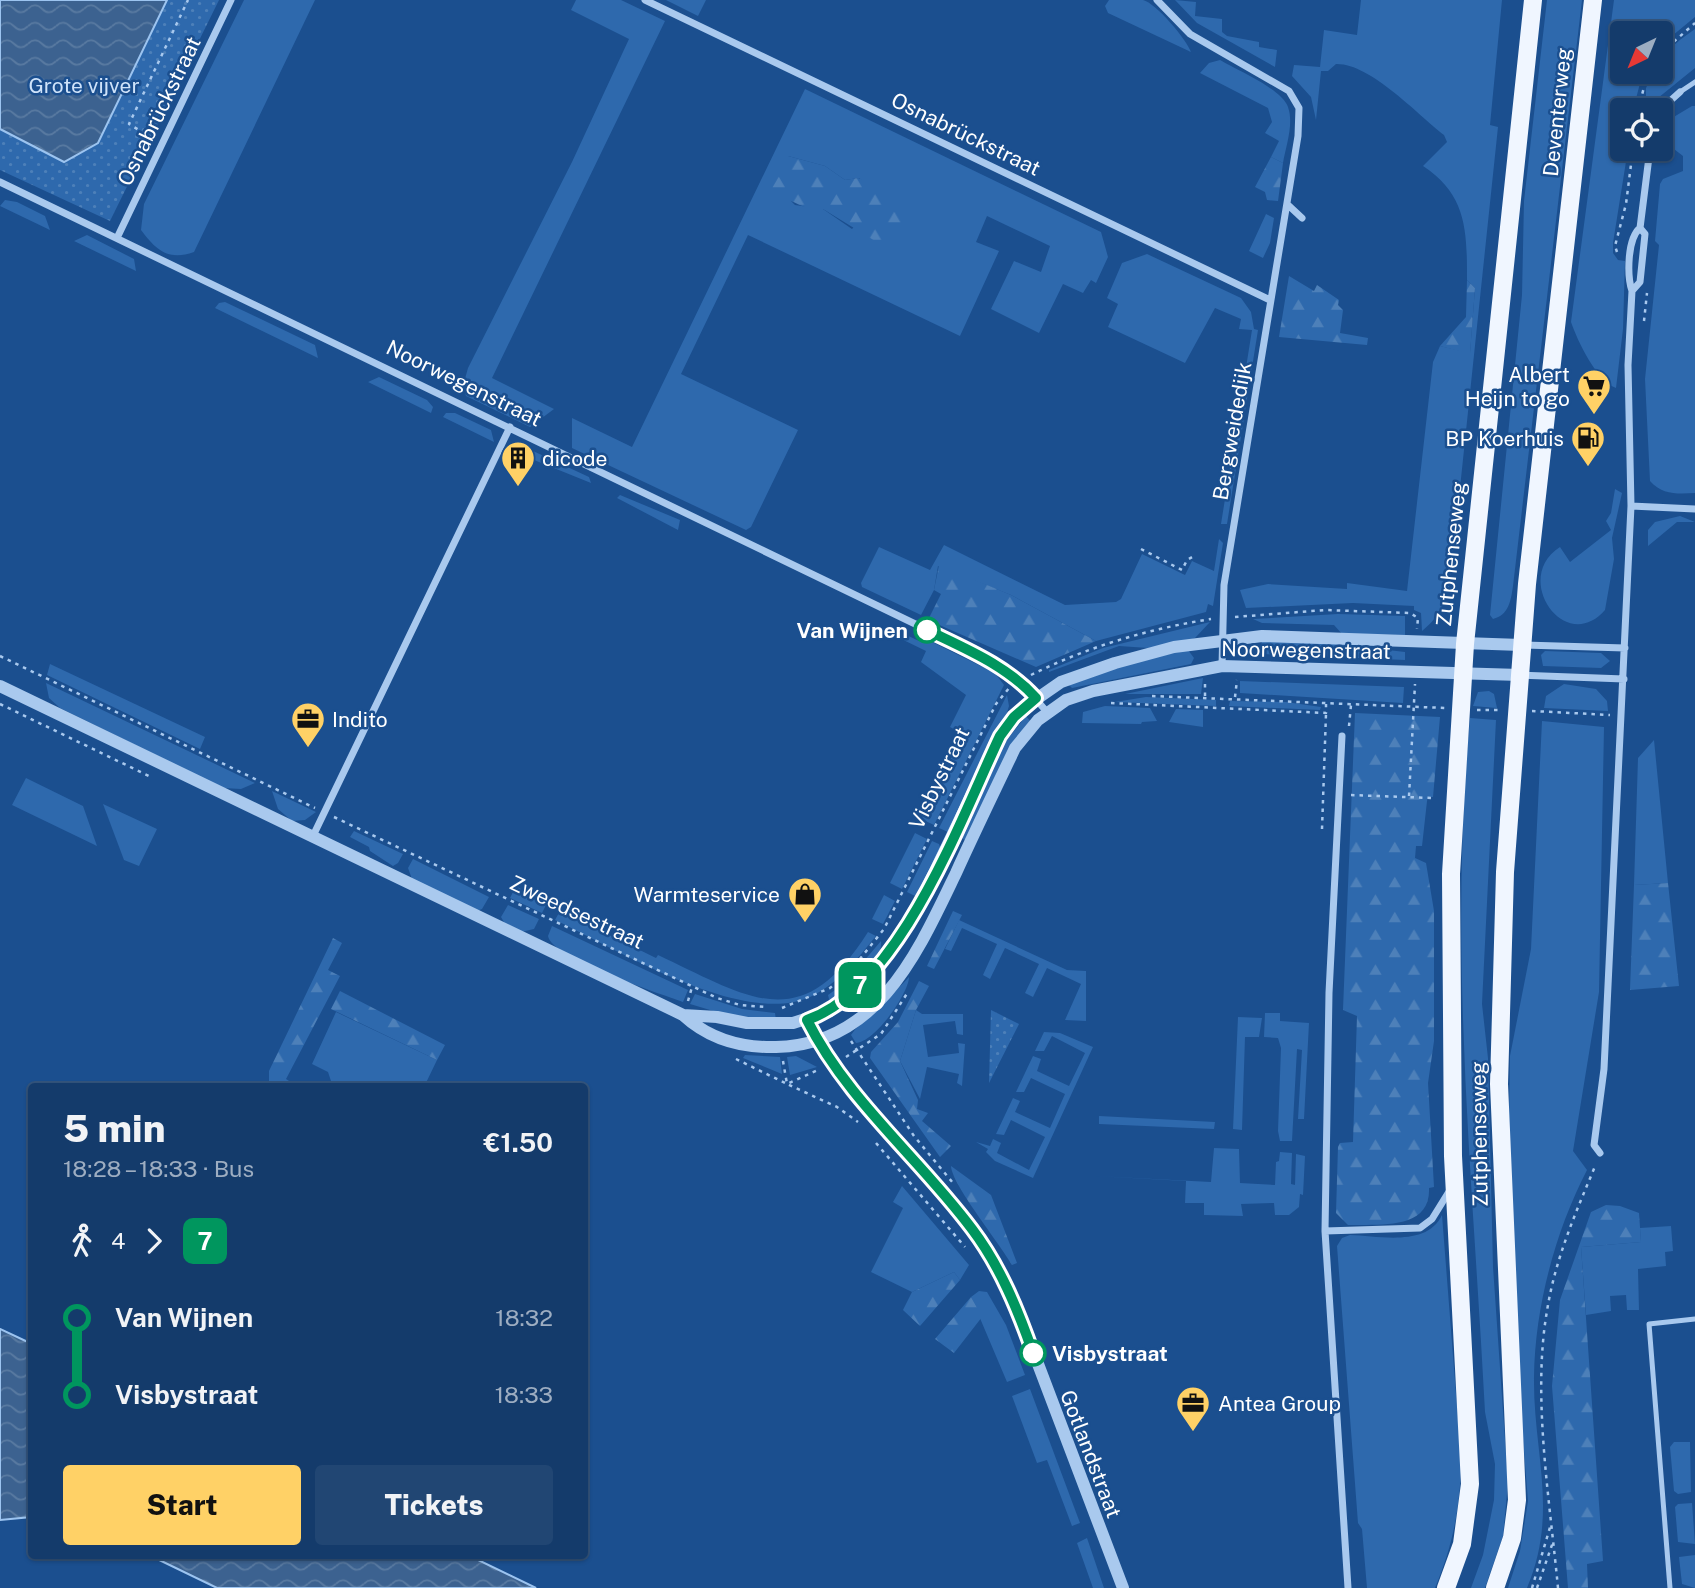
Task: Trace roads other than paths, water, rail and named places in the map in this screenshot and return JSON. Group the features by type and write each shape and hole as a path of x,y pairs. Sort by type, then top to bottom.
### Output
{"main road":[{"name":"Deventerweg","path":"1511,218 1533,0"},
{"name":"Deventerweg","path":"1566,230 1592,0"},
{"name":"Zutphenseweg","path":"1446,1588 1462,1544 1470,1484 1453,1156 1451,874 1465,644 1511,218"},
{"name":"Zutphenseweg","path":"1495,1588 1511,1538 1517,1500 1499,1084 1505,872 1521,645 1566,230"}],"street":[{"name":"Osnabrückstraat","path":"117,237 231,0"},
{"name":"Osnabrückstraat","path":"645,0 1270,300"},
{"name":"Bergweidedijk","path":"1157,0 1191,34 1272,80 1293,96 1299,108 1298,136 1224,585 1222,666"},
{"path":"1673,98 1680,92"},
{"path":"1600,1153 1594,1145 1604,1069 1631,506 1628,365 1632,291 1629,276 1633,239 1640,228 1648,161"},
{"name":"Noorwegenstraat","path":"0,182 996,663 1020,681 1047,712 1066,700 1093,691 1222,666 1463,674"},
{"path":"1287,204 1302,218"},
{"path":"1632,291 1640,278 1645,234 1640,228"},
{"path":"312,839 510,426"},
{"path":"1631,506 1695,509"},
{"name":"Noorwegenstraat","path":"1036,698 1061,682 1115,663 1223,639 1262,636 1465,644"},
{"name":"Zutphenseweg","path":"1465,644 1625,648"},
{"path":"1463,674 1624,679"},
{"path":"0,686 683,1016 697,1028 732,1043 781,1047 817,1039 843,1029 876,1005 904,974 920,947 1015,748 1047,712"},
{"name":"Visbystraat","path":"683,1016 758,1023 807,1020 830,1011 855,991 895,945 917,909 1000,736 1014,717 1036,698"},
{"path":"1342,736 1329,993 1325,1231 1348,1588"},
{"name":"Gotlandstraat","path":"807,1020 817,1039 860,1100 971,1228 993,1262 1016,1306 1120,1584"},
{"name":"Zutphenseweg","path":"1325,1231 1420,1228 1440,1210 1454,1180"}],"lane":[{"path":"1680,92 1695,82"},
{"path":"1670,1588 1649,1324 1695,1319"}],"water":[{"path":"0,0 167,0 98,143 64,162 0,129"},
{"path":"0,1329 28,1342 28,1517 0,1520"},
{"path":"157,1559 476,1559 536,1588 217,1588"}],"place":[{"name":"Albert Heijn to go","path":"1594,416"},
{"name":"BP Koerhuis","path":"1588,468"},
{"name":"dicode","path":"518,488"},
{"name":"Van Wijnen","path":"927,630"},
{"name":"Indito","path":"308,749"},
{"name":"Warmteservice","path":"805,924"},
{"name":"Visbystraat","path":"1033,1353"},
{"name":"Antea Group","path":"1193,1433"}],"park label":[{"name":"Grote vijver","path":"84,85"}]}
